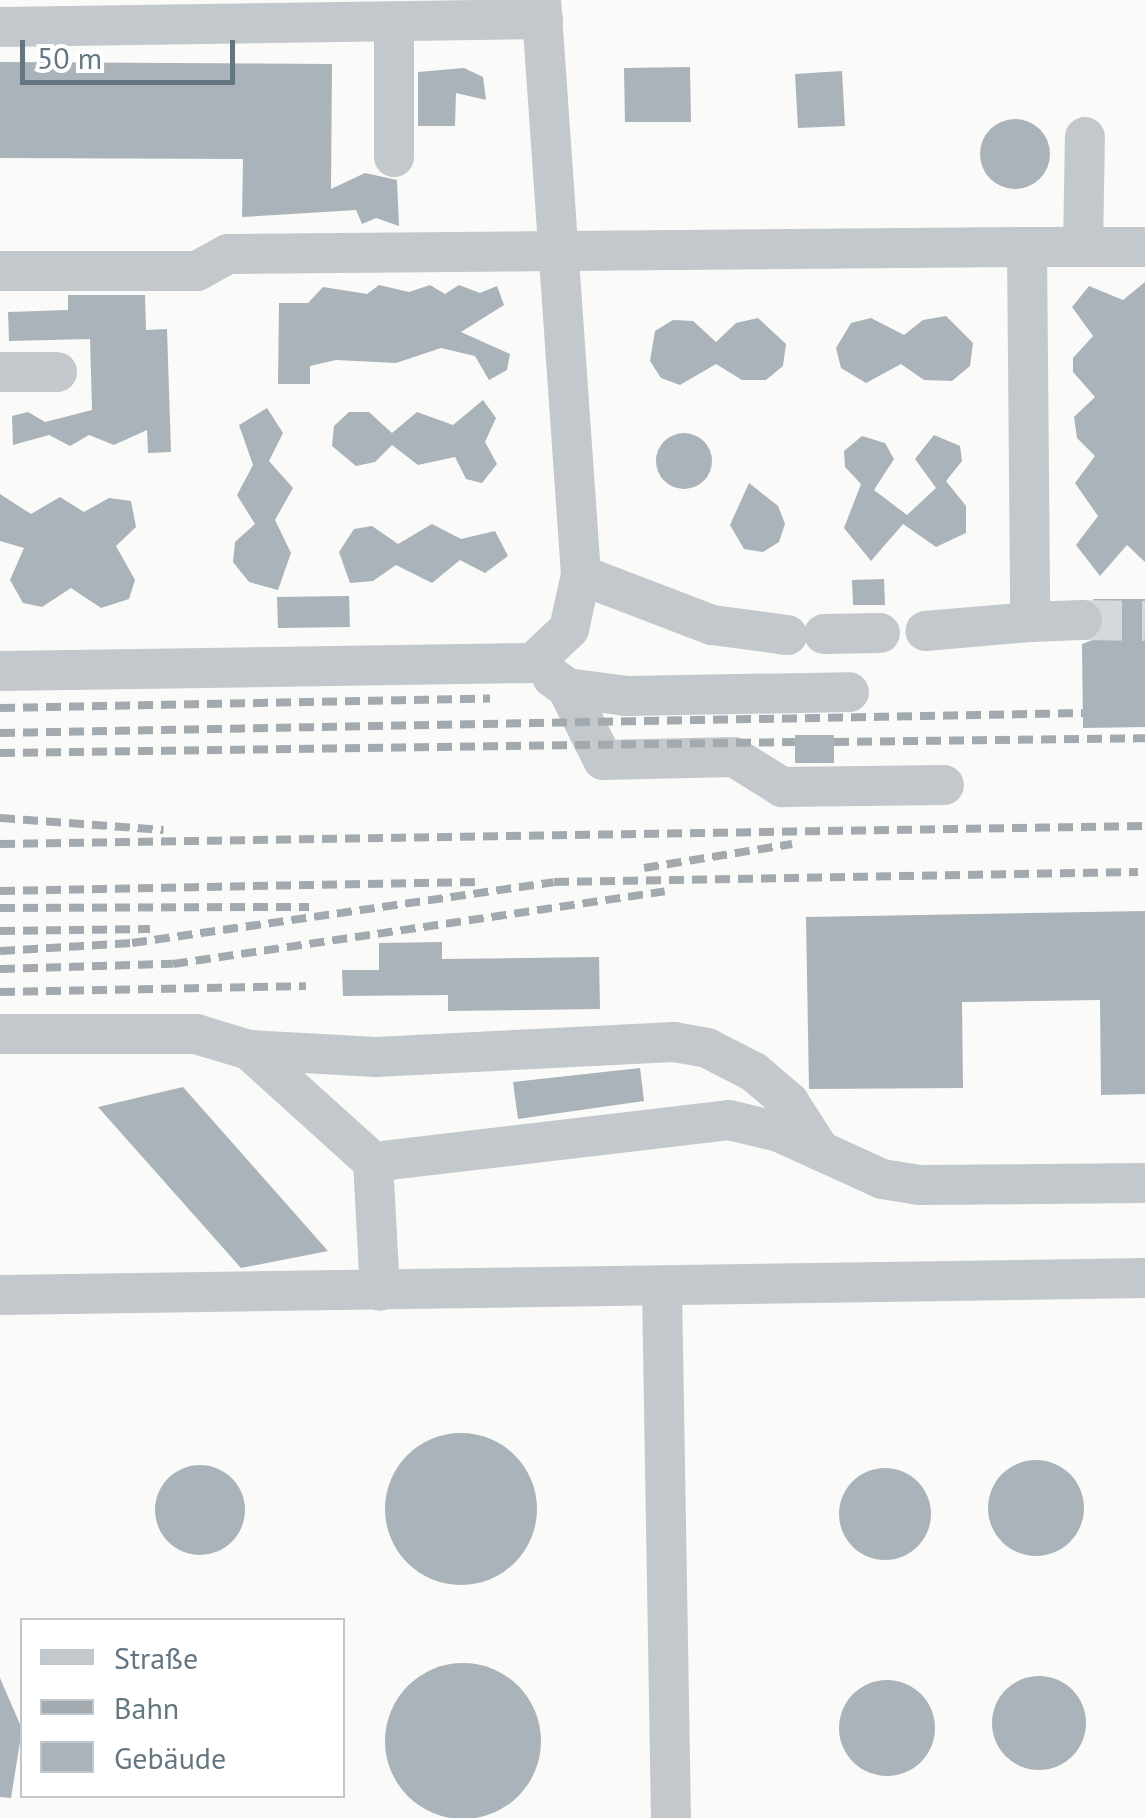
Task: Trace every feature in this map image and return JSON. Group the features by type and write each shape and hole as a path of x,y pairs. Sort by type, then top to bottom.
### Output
{"lane":[{"path":"0,27 192,13 394,22 542,9 563,254 581,576 569,629 533,663"},
{"path":"394,22 394,157"},
{"path":"1083,247 1085,137"},
{"path":"1027,247 1030,622"},
{"path":"0,270 197,271 228,254 1145,247"},
{"path":"0,372 57,372"},
{"path":"581,576 712,626 805,634 880,632"},
{"path":"925,632 1082,620"},
{"path":"0,671 533,663 567,688 603,760 734,757 782,787 944,785"},
{"path":"567,688 627,696 849,692"},
{"path":"0,1034 196,1034 248,1050 376,1057 674,1042 707,1048 754,1072 789,1102 819,1149"},
{"path":"248,1050 373,1162 380,1291"},
{"path":"373,1162 729,1120 819,1149 882,1179 920,1185 1145,1183"},
{"path":"0,1296 1145,1278"},
{"path":"662,1288 671,1818"}],"building":[{"path":"0,62 332,64 331,189 365,173 397,180 399,226 376,218 362,224 356,210 242,217 243,159 0,158"},
{"path":"690,67 691,122 625,122 624,68"},
{"path":"464,68 483,77 486,100 456,93 455,126 418,126 418,72"},
{"path":"842,71 845,126 798,128 795,74"},
{"path":"1015,119 1029,121 1040,129 1048,140 1048,168 1040,179 1029,187 1015,189 1001,187 990,179 982,168 980,154 982,140 990,129 1001,121"},
{"path":"1145,282 1145,562 1127,545 1100,576 1076,545 1098,516 1075,483 1095,456 1077,438 1074,417 1095,397 1073,372 1073,358 1093,336 1072,307 1089,286 1123,300"},
{"path":"379,285 409,292 430,285 445,294 459,285 480,293 497,286 504,305 461,332 510,354 507,370 489,380 475,356 441,348 396,363 336,360 310,366 310,384 278,384 279,303 308,303 323,287 367,294"},
{"path":"68,295 145,295 146,330 167,329 171,452 148,453 147,430 114,445 89,435 70,446 49,435 13,445 12,416 28,412 45,422 92,410 90,339 9,341 8,312 68,310"},
{"path":"946,316 973,343 970,366 952,381 924,380 901,364 866,383 841,368 836,348 851,323 871,318 904,335 923,320"},
{"path":"758,318 786,344 783,366 766,380 742,380 716,364 680,385 661,378 650,361 655,331 673,320 693,321 716,342 736,323"},
{"path":"483,400 496,418 485,442 497,464 482,483 466,479 455,457 418,465 392,445 375,462 356,466 332,446 334,426 349,412 369,412 392,433 417,412 453,425"},
{"path":"267,408 283,433 269,461 293,488 275,520 291,553 278,590 249,582 233,562 235,542 255,524 237,495 253,465 239,425"},
{"path":"684,433 704,441 712,461 704,481 684,489 664,481 656,461 664,441"},
{"path":"934,435 960,446 962,461 946,481 966,506 966,533 936,547 903,524 871,561 844,528 861,484 845,467 844,451 862,436 885,443 894,459 874,490 907,515 936,488 915,459"},
{"path":"749,483 778,506 785,524 779,542 763,552 744,549 730,525"},
{"path":"0,494 31,514 60,497 84,512 109,498 131,501 136,527 116,546 135,580 129,599 101,608 71,588 42,607 23,603 10,580 24,548 0,541"},
{"path":"432,524 461,539 495,531 508,556 485,573 460,560 432,583 396,565 373,581 350,583 339,552 354,529 372,526 398,544"},
{"path":"884,579 885,605 853,605 852,580"},
{"path":"349,596 350,627 278,628 277,597"},
{"path":"1093,599 1145,599 1145,727 1083,728 1082,644 1095,639 1106,620"},
{"path":"795,735 834,735 834,763 795,763"},
{"path":"1145,911 1145,1094 1101,1095 1100,1000 962,1002 963,1088 809,1089 806,917"},
{"path":"442,942 442,959 599,957 600,1009 448,1011 448,995 343,996 342,970 379,970 379,943"},
{"path":"640,1068 644,1101 518,1119 513,1082"},
{"path":"183,1087 328,1251 241,1268 98,1107"},
{"path":"461,1433 490,1439 515,1455 531,1480 537,1509 531,1538 515,1563 490,1579 461,1585 432,1579 407,1563 391,1538 385,1509 391,1480 407,1455 432,1439"},
{"path":"1036,1460 1054,1464 1070,1474 1080,1490 1084,1508 1080,1526 1070,1542 1054,1552 1036,1556 1018,1552 1002,1542 992,1526 988,1508 992,1490 1002,1474 1018,1464"},
{"path":"200,1465 232,1478 245,1510 232,1542 200,1555 168,1542 155,1510 168,1478"},
{"path":"885,1468 902,1472 917,1482 927,1497 931,1514 927,1531 917,1546 902,1556 885,1560 868,1556 853,1546 843,1531 839,1514 843,1497 853,1482 868,1472"},
{"path":"463,1663 493,1669 518,1686 535,1711 541,1741 535,1771 518,1796 493,1813 463,1819 433,1813 408,1796 391,1771 385,1741 391,1711 408,1686 433,1669"},
{"path":"1039,1676 1057,1680 1072,1690 1082,1705 1086,1723 1082,1741 1072,1756 1057,1766 1039,1770 1021,1766 1006,1756 996,1741 992,1723 996,1705 1006,1690 1021,1680"},
{"path":"0,1678 20,1724 20,1742 11,1798 0,1797"},
{"path":"887,1680 905,1684 921,1694 931,1710 935,1728 931,1746 921,1762 905,1772 887,1776 869,1772 853,1762 843,1746 839,1728 843,1710 853,1694 869,1684"}],"tunnel":[{"path":"1082,620 1145,621"}],"railway":[{"path":"0,708 490,699"},
{"path":"0,733 1083,713"},
{"path":"834,742 1145,738"},
{"path":"0,753 795,742"},
{"path":"0,818 164,830"},
{"path":"0,844 1145,826"},
{"path":"644,868 792,844"},
{"path":"0,951 132,943 554,882 1138,872"},
{"path":"0,891 475,882"},
{"path":"0,969 173,964 665,891"},
{"path":"0,908 309,907"},
{"path":"0,931 150,929"},
{"path":"0,992 306,986"}]}
